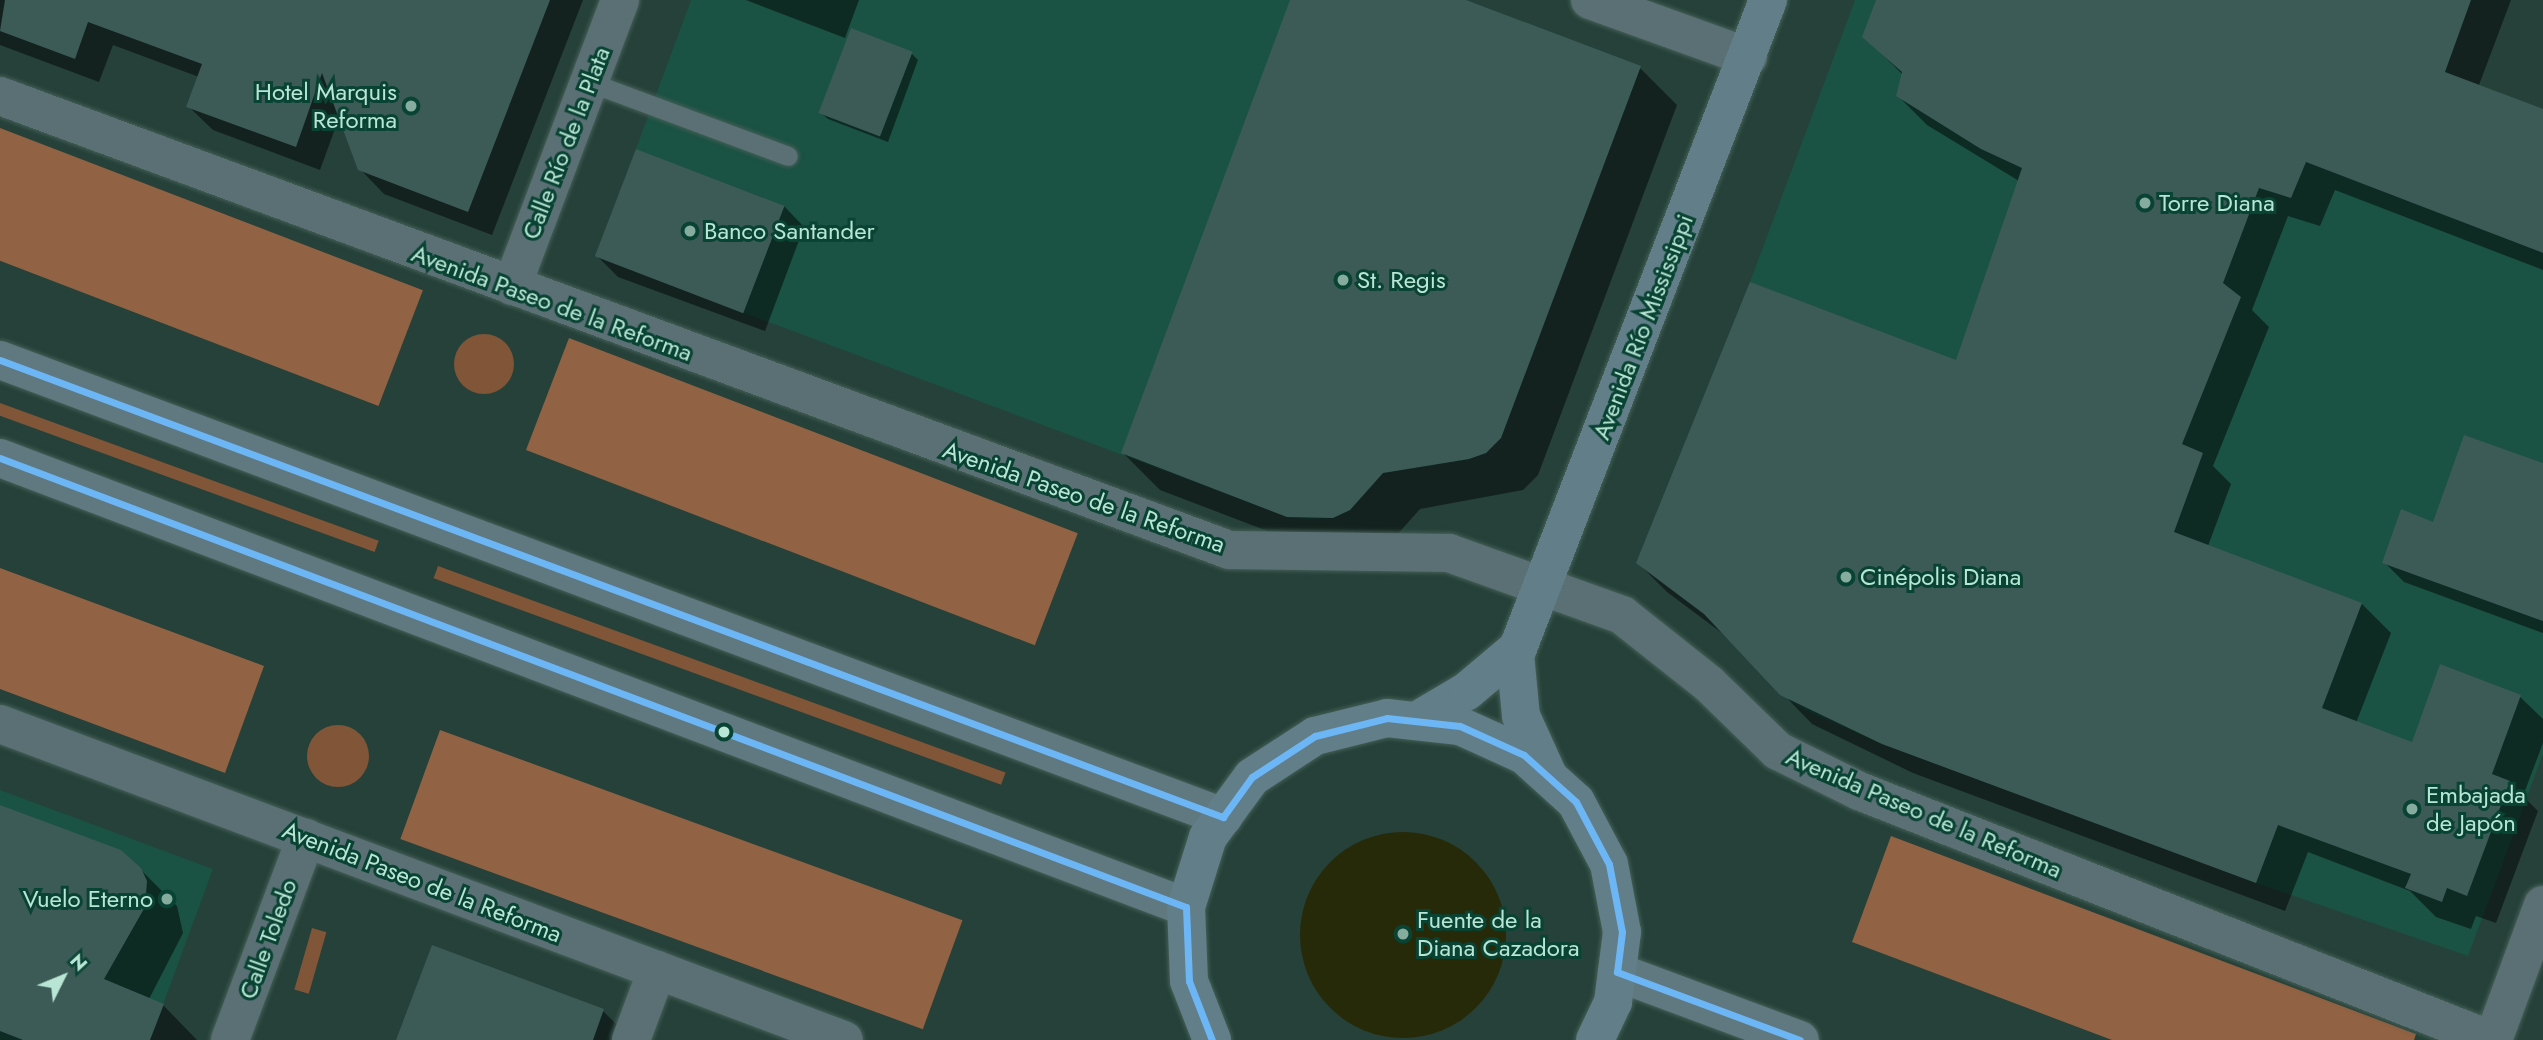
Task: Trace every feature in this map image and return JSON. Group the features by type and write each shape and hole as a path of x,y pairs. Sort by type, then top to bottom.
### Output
{"main road":[{"name":"Avenida Río Mississippi","path":"1549,778 1521,716 1515,653 1543,589 1768,0"},
{"path":"0,360 1223,817"},
{"path":"0,458 1186,907"},
{"path":"1416,721 1515,653"},
{"path":"1212,1040 1189,981 1186,907 1208,836 1252,777 1315,736 1387,718 1460,726 1524,755 1576,802 1609,864 1622,932 1613,1002 1595,1040"},
{"path":"1617,972 1800,1040"}],"street":[{"name":"Calle Río de la Plata","path":"512,286 620,0"},
{"path":"1590,0 1748,57"},
{"name":"Avenida Paseo de la Reforma","path":"0,96 1229,550 1449,553 1543,589 1622,615 1709,684 1778,751 1860,791 2492,1040"},
{"name":"Avenida Paseo de la Reforma","path":"0,724 844,1040"},
{"name":"Calle Toledo","path":"230,1040 306,838"},
{"path":"2492,1040 2543,905"},
{"path":"632,1040 657,970"}],"lane":[{"path":"589,82 788,156"}],"shaded area":[{"path":"691,0 1466,0 1641,66 1501,438 1486,453 1469,459 1383,473 1350,510 1333,518 1309,519 1287,517 596,257"},
{"path":"1855,0 2364,0 2306,162 2513,241 2543,163 2543,754 2468,956 2256,883 1882,744 1803,709 1780,695 1704,614 1636,563 1750,282"},
{"path":"0,128 423,290 378,406 0,261"},
{"path":"484,334 501,339 509,347 514,364 509,381 501,389 484,394 467,389 459,381 454,364 459,347 467,339"},
{"path":"569,338 1078,533 1035,645 526,450"},
{"path":"0,403 379,541 375,552 0,416"},
{"path":"438,566 1006,773 1001,785 434,578"},
{"path":"0,568 264,666 225,773 0,689"},
{"path":"338,725 350,727 360,734 367,744 367,768 360,778 350,785 338,787 326,785 316,778 309,768 307,756 309,744 316,734 326,727"},
{"path":"440,730 962,920 923,1029 400,839"},
{"path":"0,790 213,869 150,1040 0,1040"},
{"name":"Fuente de la Diana Cazadora","path":"1403,832 1443,839 1476,862 1499,895 1506,935 1499,975 1476,1008 1443,1031 1403,1038 1363,1031 1330,1008 1307,975 1300,935 1307,895 1330,862 1363,839"},
{"path":"1891,836 2416,1034 2414,1040 2112,1040 1852,942"},
{"path":"312,928 326,932 309,994 294,990"}],"building":[{"name":"Hotel Marquis Reforma","path":"5,0 550,0 468,212 358,170 322,73 296,147 186,107 202,64 88,22 75,59 0,31"},
{"path":"1290,0 1466,0 1641,66 1501,438 1486,453 1469,459 1383,473 1350,510 1333,518 1287,517 1121,453"},
{"path":"1876,0 2471,0 2445,72 2543,109 2543,253 2306,162 2291,198 2259,188 2223,283 2241,297 2182,444 2203,453 2174,532 2362,603 2322,708 2412,742 2440,664 2521,695 2492,774 2510,781 2467,896 2447,888 2442,902 2405,888 2411,874 2278,825 2256,883 1882,744 1780,695 1704,614 1636,563 1750,282 1956,360 2022,168 1981,149 1896,96 1902,72 1862,37"},
{"path":"851,28 913,52 880,137 818,113"},
{"name":"Banco Santander","path":"636,149 784,206 743,313 595,256"},
{"path":"2464,435 2543,463 2543,621 2382,563 2401,509 2433,522"},
{"path":"0,805 121,850 141,868 147,881 145,907 104,979 164,1004 150,1040 23,1040 0,1031"},
{"path":"432,945 604,1009 593,1040 396,1040"}],"transit line":[{"path":"0,360 1223,817 1252,777 1315,736 1387,718 1460,726 1524,755 1576,802 1609,864 1622,932 1617,972 1800,1040"},
{"path":"0,458 1186,907 1189,981 1212,1040"}],"place":[{"name":"Hotel Marquis Reforma","path":"411,106"},
{"name":"Torre Diana","path":"2145,203"},
{"name":"Banco Santander","path":"690,231"},
{"name":"St. Regis","path":"1343,280"},
{"name":"Cinépolis Diana","path":"1846,577"},
{"name":"Embajada de Japón","path":"2412,809"},
{"name":"Vuelo Eterno","path":"167,899"},
{"name":"Fuente de la Diana Cazadora","path":"1403,934"}]}
